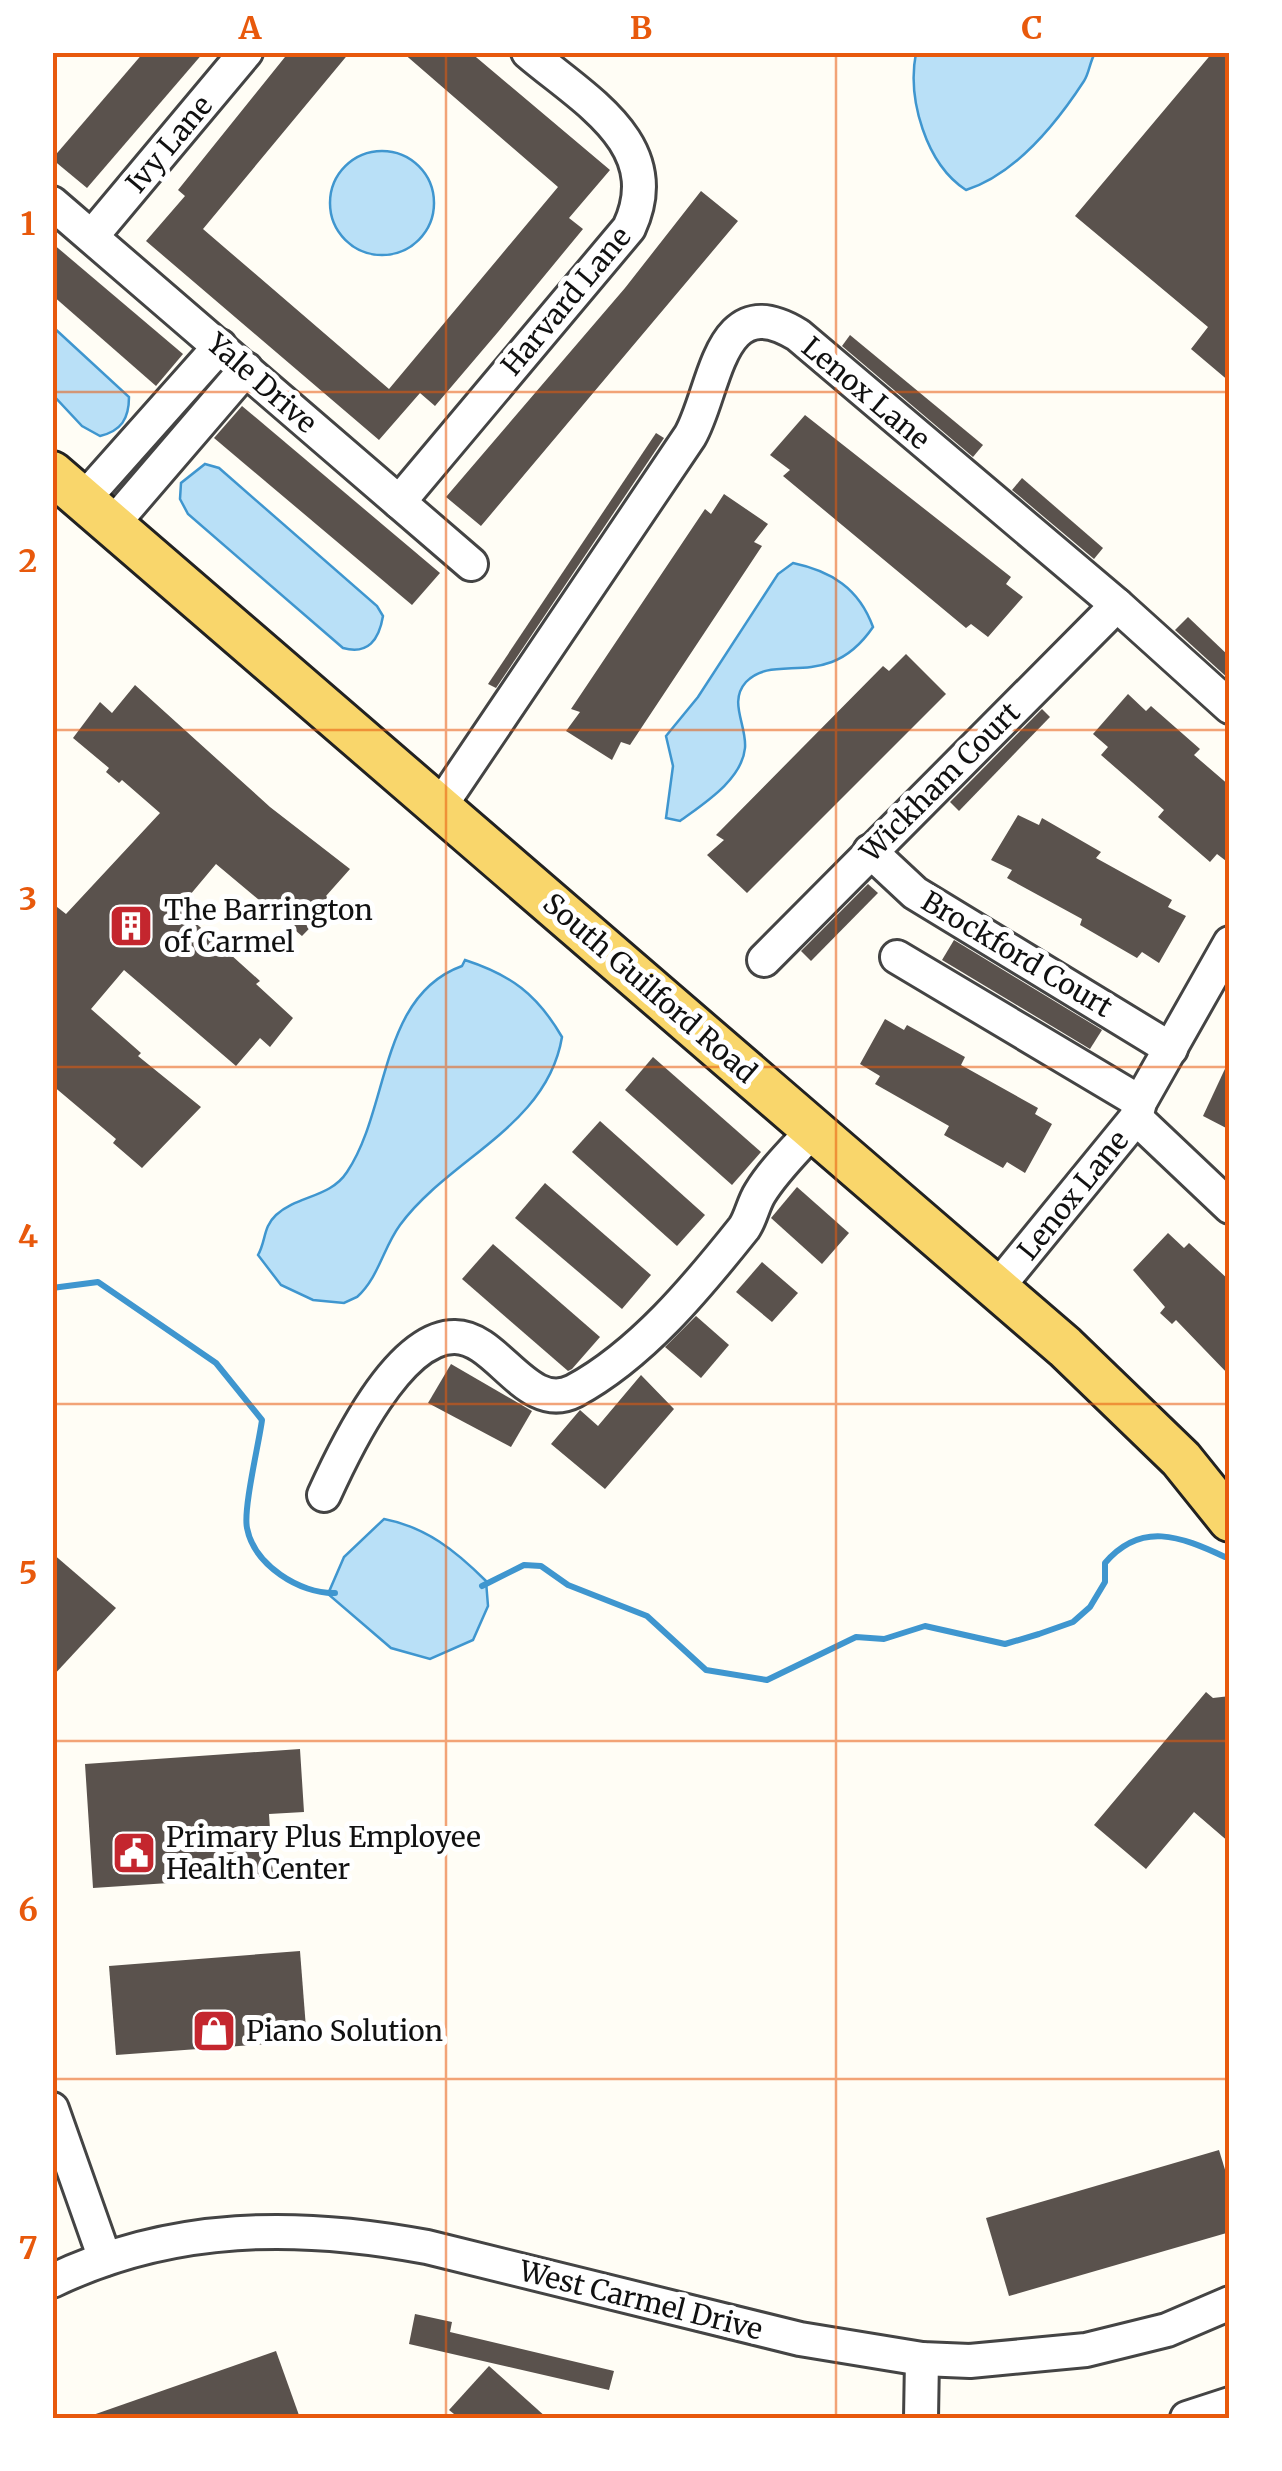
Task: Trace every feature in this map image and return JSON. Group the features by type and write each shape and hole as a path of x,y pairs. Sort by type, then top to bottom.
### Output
{"main road":[{"name":"South Guilford Road","path":"82,499 997,1288 1147,1423 1230,1520"}],"street":[{"name":"Ivy Lane","path":"92,236 246,52"},
{"name":"Harvard Lane","path":"399,502 629,228 642,201 636,160 618,129 528,52"},
{"name":"Yale Drive","path":"52,203 472,564"},
{"name":"Lenox Lane","path":"439,808 690,436 704,412 720,350 736,331 752,324 775,324 798,335 1117,605 1230,707"},
{"path":"82,499 220,346"},
{"path":"82,499 246,369"},
{"name":"Wickham Court","path":"764,960 1117,605"},
{"name":"Brockford Court","path":"870,850 915,894 1170,1049"},
{"name":"Lenox Lane","path":"997,1288 1138,1110 1230,942"},
{"path":"897,957 1138,1110 1230,1206"},
{"path":"324,1495 357,1424 406,1364 432,1342 456,1336 472,1342 538,1392 570,1394 611,1367 638,1346 747,1224 759,1195 814,1129"},
{"path":"52,2109 105,2259"},
{"name":"West Carmel Drive","path":"52,2281 105,2259 165,2242 226,2232 355,2234 427,2247 800,2339 922,2359 970,2361 1086,2350 1166,2330 1230,2303"},
{"path":"921,2418 922,2359"},
{"path":"1187,2418 1230,2404"}],"water":[{"path":"916,52 1095,53 1084,81 1033,146 1002,172 966,190 940,164 923,129 914,90"},
{"path":"382,151 402,155 419,166 430,183 434,203 430,223 419,240 402,251 382,255 362,251 345,240 334,223 330,203 334,183 345,166 362,155"},
{"path":"53,327 129,397 125,418 113,431 100,436 82,426 53,395"},
{"path":"205,464 219,468 377,606 383,616 371,644 352,650 343,648 188,514 180,499 181,483"},
{"path":"793,563 842,583 860,602 873,627 856,647 838,659 804,668 758,673 746,682 738,706 745,748 737,771 720,790 680,821 666,818 673,766 666,736 698,697 778,574"},
{"path":"465,960 509,980 543,1009 562,1037 553,1068 517,1118 420,1201 400,1225 371,1281 357,1297 344,1303 313,1300 281,1285 258,1255 269,1224 285,1208 332,1187 347,1172 361,1146 400,1027 415,1002 435,981 462,966"},
{"path":"384,1519 440,1542 486,1581 488,1606 473,1640 430,1659 391,1648 328,1594 344,1557"}],"building":[{"path":"144,52 204,52 87,188 52,159"},
{"path":"289,52 350,52 203,229 389,389 558,187 402,52 470,52 610,170 569,218 583,229 435,406 420,393 379,440 146,241 185,196 178,190"},
{"path":"1213,52 1230,52 1230,382 1191,349 1208,327 1075,216"},
{"path":"701,191 738,221 481,526 446,497 625,288"},
{"path":"52,243 183,354 156,386 52,295"},
{"path":"850,335 983,445 973,457 842,346"},
{"path":"242,406 440,573 412,605 214,438"},
{"path":"805,415 1011,577 1006,584 1023,597 988,637 971,624 966,628 783,476 790,470 770,455"},
{"path":"656,433 664,438 496,688 488,684"},
{"path":"1022,478 1103,548 1094,559 1012,490"},
{"path":"724,494 768,524 754,542 762,546 630,745 621,742 612,760 566,731 580,712 571,709 705,509 711,514"},
{"path":"1188,617 1230,657 1230,680 1175,630"},
{"path":"906,654 946,694 747,893 707,855 724,840 716,835 883,666 889,671"},
{"name":"The Barrington of Carmel","path":"135,685 270,807 350,869 326,896 334,903 302,936 216,864 179,908 260,981 256,984 293,1018 270,1047 260,1038 236,1066 124,970 91,1009 141,1053 138,1056 201,1107 142,1168 113,1143 116,1139 52,1085 52,903 66,914 160,813 122,780 119,783 106,772 109,768 73,738 100,702 112,713"},
{"path":"1128,694 1146,711 1151,706 1200,749 1194,755 1230,786 1230,864 1217,854 1210,862 1158,817 1164,810 1101,755 1108,747 1093,734"},
{"path":"1042,709 1050,717 959,811 950,802"},
{"path":"1018,815 1039,825 1042,818 1101,852 1096,858 1172,900 1168,907 1186,916 1159,963 1142,952 1137,958 1080,925 1082,919 1007,878 1012,870 991,860"},
{"path":"868,884 878,893 811,961 801,951"},
{"path":"954,940 1102,1030 1090,1049 942,960"},
{"path":"885,1019 904,1030 907,1025 965,1057 961,1065 1038,1108 1035,1114 1052,1124 1025,1173 1007,1162 1003,1168 944,1135 949,1126 875,1084 880,1076 860,1064"},
{"path":"653,1057 761,1152 732,1185 625,1090"},
{"path":"1230,1058 1230,1130 1203,1116"},
{"path":"600,1121 705,1215 677,1246 572,1152"},
{"path":"545,1183 651,1275 622,1309 515,1218"},
{"path":"797,1187 849,1233 822,1264 771,1218"},
{"path":"1168,1233 1184,1248 1189,1243 1230,1281 1230,1376 1176,1320 1172,1324 1160,1313 1165,1307 1133,1270"},
{"path":"493,1244 600,1337 572,1369 568,1371 462,1279"},
{"path":"762,1262 798,1293 772,1322 736,1292"},
{"path":"696,1316 729,1345 701,1378 665,1347"},
{"path":"451,1364 532,1411 511,1447 428,1403"},
{"path":"641,1375 674,1409 605,1489 551,1444 580,1410 598,1426"},
{"path":"52,1553 116,1608 52,1677"},
{"path":"1206,1692 1213,1698 1230,1696 1230,1843 1194,1812 1146,1869 1094,1825"},
{"path":"300,1749 304,1812 269,1814 273,1876 93,1888 85,1764"},
{"path":"300,1951 307,2041 116,2055 109,1966"},
{"path":"1219,2150 1230,2186 1230,2232 1009,2296 986,2218"},
{"path":"415,2314 452,2322 450,2332 614,2371 609,2390 409,2344"},
{"path":"276,2351 300,2418 90,2418 90,2416"},
{"path":"489,2366 547,2418 459,2418 449,2410"}],"waterway":[{"path":"52,1288 98,1282 216,1363 262,1420 247,1506 251,1541 280,1575 307,1588 335,1593"},
{"path":"482,1586 524,1565 541,1566 568,1585 647,1616 706,1670 767,1680 856,1637 884,1639 925,1626 1005,1644 1073,1622 1090,1607 1105,1582 1105,1563 1133,1541 1147,1537 1177,1539 1225,1557"}],"place":[{"name":"The Barrington of Carmel","path":"131,926"},
{"name":"Primary Plus Employee Health Center","path":"134,1853"},
{"name":"Piano Solution","path":"214,2031"}]}
